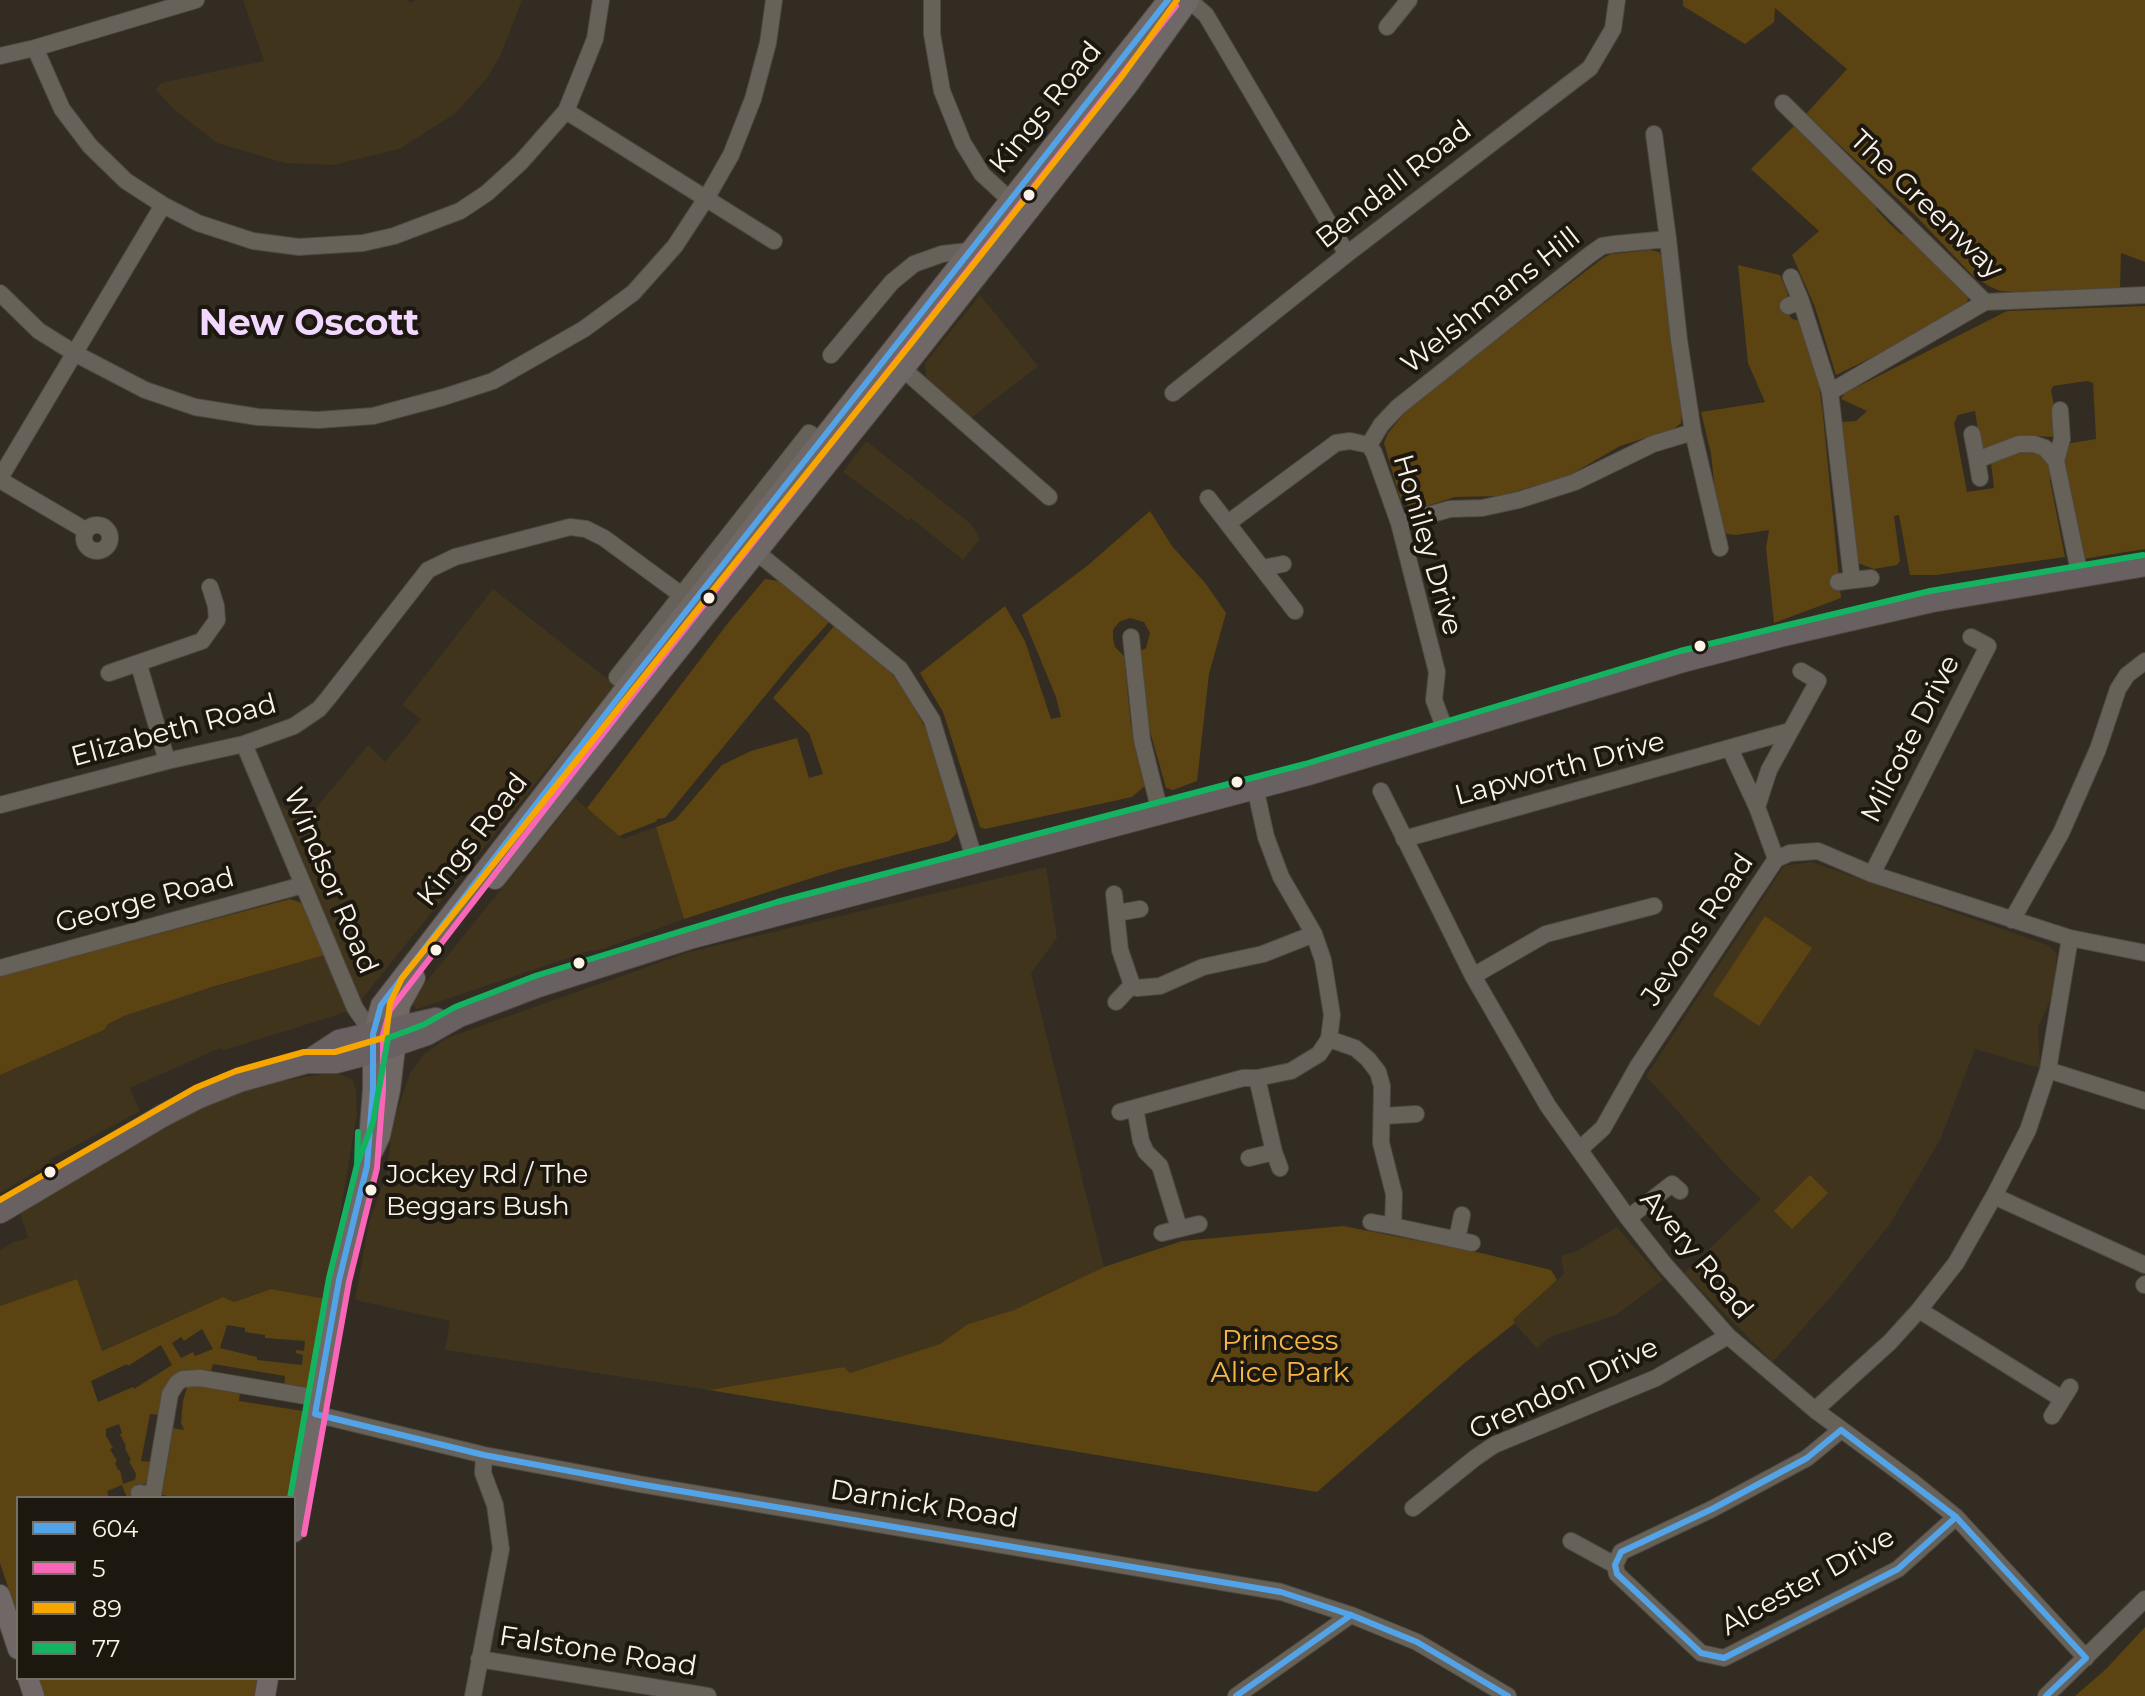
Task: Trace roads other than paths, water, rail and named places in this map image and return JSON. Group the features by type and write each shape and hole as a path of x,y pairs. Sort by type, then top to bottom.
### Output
{"highway":[{"path":"0,1212 199,1097 239,1081 307,1062 336,1062 384,1040 427,1034 459,1016 538,986 679,941 1308,774 1683,661 1783,635 1932,601 2145,565"}],"main road":[{"name":"Kings Road","path":"750,546 821,441 1168,0"},
{"name":"Kings Road","path":"384,1040 381,1005 389,993 694,604 750,546 921,347 1128,85 1189,0"},
{"name":"Kings Road","path":"384,1040 410,984 694,604"},
{"path":"296,1521 339,1280 367,1166 384,1040"},
{"path":"0,1595 4,1619 16,1645"}],"street":[{"path":"0,56 196,0"},
{"path":"35,48 62,109 90,146 126,181 163,205 198,223 253,241 299,247 363,243 434,222 478,199 521,162 566,111 595,39 601,0"},
{"path":"0,293 39,331 76,354 145,390 195,407 258,417 318,420 373,416 493,381 584,329 633,293 675,246 731,155 753,99 768,43 774,0"},
{"path":"932,0 932,34 942,91 963,143 982,174 1009,199"},
{"path":"1189,0 1206,15 1347,254"},
{"path":"1387,27 1409,0"},
{"name":"Bendall Road","path":"1173,393 1347,254 1590,68 1613,29 1617,0"},
{"name":"The Greenway","path":"1783,103 1985,302 2145,295"},
{"path":"566,111 774,241"},
{"path":"1651,146 1668,239 1693,432 1720,548"},
{"path":"85,530 0,479 163,205"},
{"name":"Welshmans Hill","path":"1369,445 1381,425 1398,407 1602,246 1668,239"},
{"path":"831,355 892,282 914,264 942,254 969,251"},
{"path":"1791,277 1794,303 1830,392 1845,581 1871,578"},
{"path":"1830,392 1985,302"},
{"path":"905,333 921,347"},
{"path":"903,369 1049,497"},
{"path":"2060,410 2062,439 2056,461 2080,576"},
{"path":"1399,523 1450,509 1482,508 1519,500 1575,482 1653,444 1693,432"},
{"name":"Kings Road","path":"694,604 809,433 821,441"},
{"path":"1972,434 1980,478"},
{"name":"Honiley Drive","path":"1228,523 1336,443 1350,441 1369,445 1399,523 1437,672 1434,700 1446,732"},
{"path":"1977,460 2019,444 2034,444 2045,448 2056,461"},
{"path":"1208,498 1295,611"},
{"name":"Elizabeth Road","path":"0,805 244,744 294,726 319,709 428,570 455,557 570,527 586,529 604,538 694,604"},
{"path":"750,546 900,669 932,720 975,861"},
{"path":"1262,568 1283,564"},
{"path":"109,673 202,641 217,620 210,587"},
{"path":"1131,637 1142,740 1160,812"},
{"name":"Milcote Drive","path":"1872,874 1988,646 1971,637"},
{"path":"2012,920 2061,833 2098,749 2118,689 2127,675 2145,661"},
{"path":"139,665 167,761"},
{"path":"1757,807 1769,770 1818,681 1801,671"},
{"name":"Lapworth Drive","path":"1404,839 1790,731"},
{"name":"Windsor Road","path":"244,744 355,1008 384,1040"},
{"path":"1730,749 1757,807 1776,859"},
{"path":"1179,1228 1160,1166 1143,1147 1128,1110 1243,1078 1291,1071 1319,1054 1333,1027 1329,990 1314,934 1281,877 1266,837 1255,787"},
{"name":"Avery Road","path":"1381,791 1473,976 1548,1106 1665,1265 1728,1336 1815,1410 1956,1517 2086,1658"},
{"name":"Jevons Road","path":"1580,1149 1603,1128 1638,1066 1776,859 1790,853 1818,851 1872,874 2012,920 2070,938 2145,953"},
{"name":"George Road","path":"0,968 303,885"},
{"path":"1114,894 1120,950 1132,985"},
{"path":"1473,976 1546,934 1654,906"},
{"path":"1117,913 1140,909"},
{"path":"1132,985 1143,988 1160,986 1203,967 1263,954 1314,934"},
{"path":"1815,1410 1890,1342 1919,1310 1956,1263 1994,1196 2028,1130 2048,1070 2070,938"},
{"path":"1116,1002 1132,985"},
{"path":"1329,1039 1355,1048 1378,1072 1382,1086 1381,1143 1394,1194 1393,1226"},
{"path":"2048,1070 2145,1101"},
{"path":"1249,1158 1277,1160 1257,1078"},
{"path":"1383,1116 1416,1114"},
{"path":"1628,1218 1672,1183"},
{"path":"1994,1196 2145,1265"},
{"path":"1371,1222 1464,1241 1462,1215"},
{"path":"1162,1233 1199,1224"},
{"path":"1919,1310 2066,1393 2052,1416"},
{"name":"Grendon Drive","path":"1413,1508 1431,1503 1475,1458 1494,1445 1656,1378 1728,1336"},
{"name":"Darnick Road","path":"148,1496 170,1394 183,1379 200,1378 316,1406 484,1455 639,1484 1265,1588 1351,1615 1417,1642 1508,1696"},
{"path":"1615,1565 1621,1552 1712,1509 1807,1458 1841,1430"},
{"path":"473,1696 501,1549 495,1505 483,1473 484,1455"},
{"name":"Alcester Drive","path":"1571,1541 1615,1565 1617,1574 1701,1653 1724,1658 1898,1569 1956,1517"},
{"path":"2046,1696 2145,1599"},
{"path":"1236,1696 1351,1615"},
{"name":"Falstone Road","path":"479,1659 679,1694 708,1696"}],"place":[{"name":"Jockey Rd / The Beggars Bush","path":"371,1190"}],"district":[{"name":"New Oscott","path":"309,324"}],"park label":[{"name":"Princess Alice Park","path":"1280,1358"}]}
